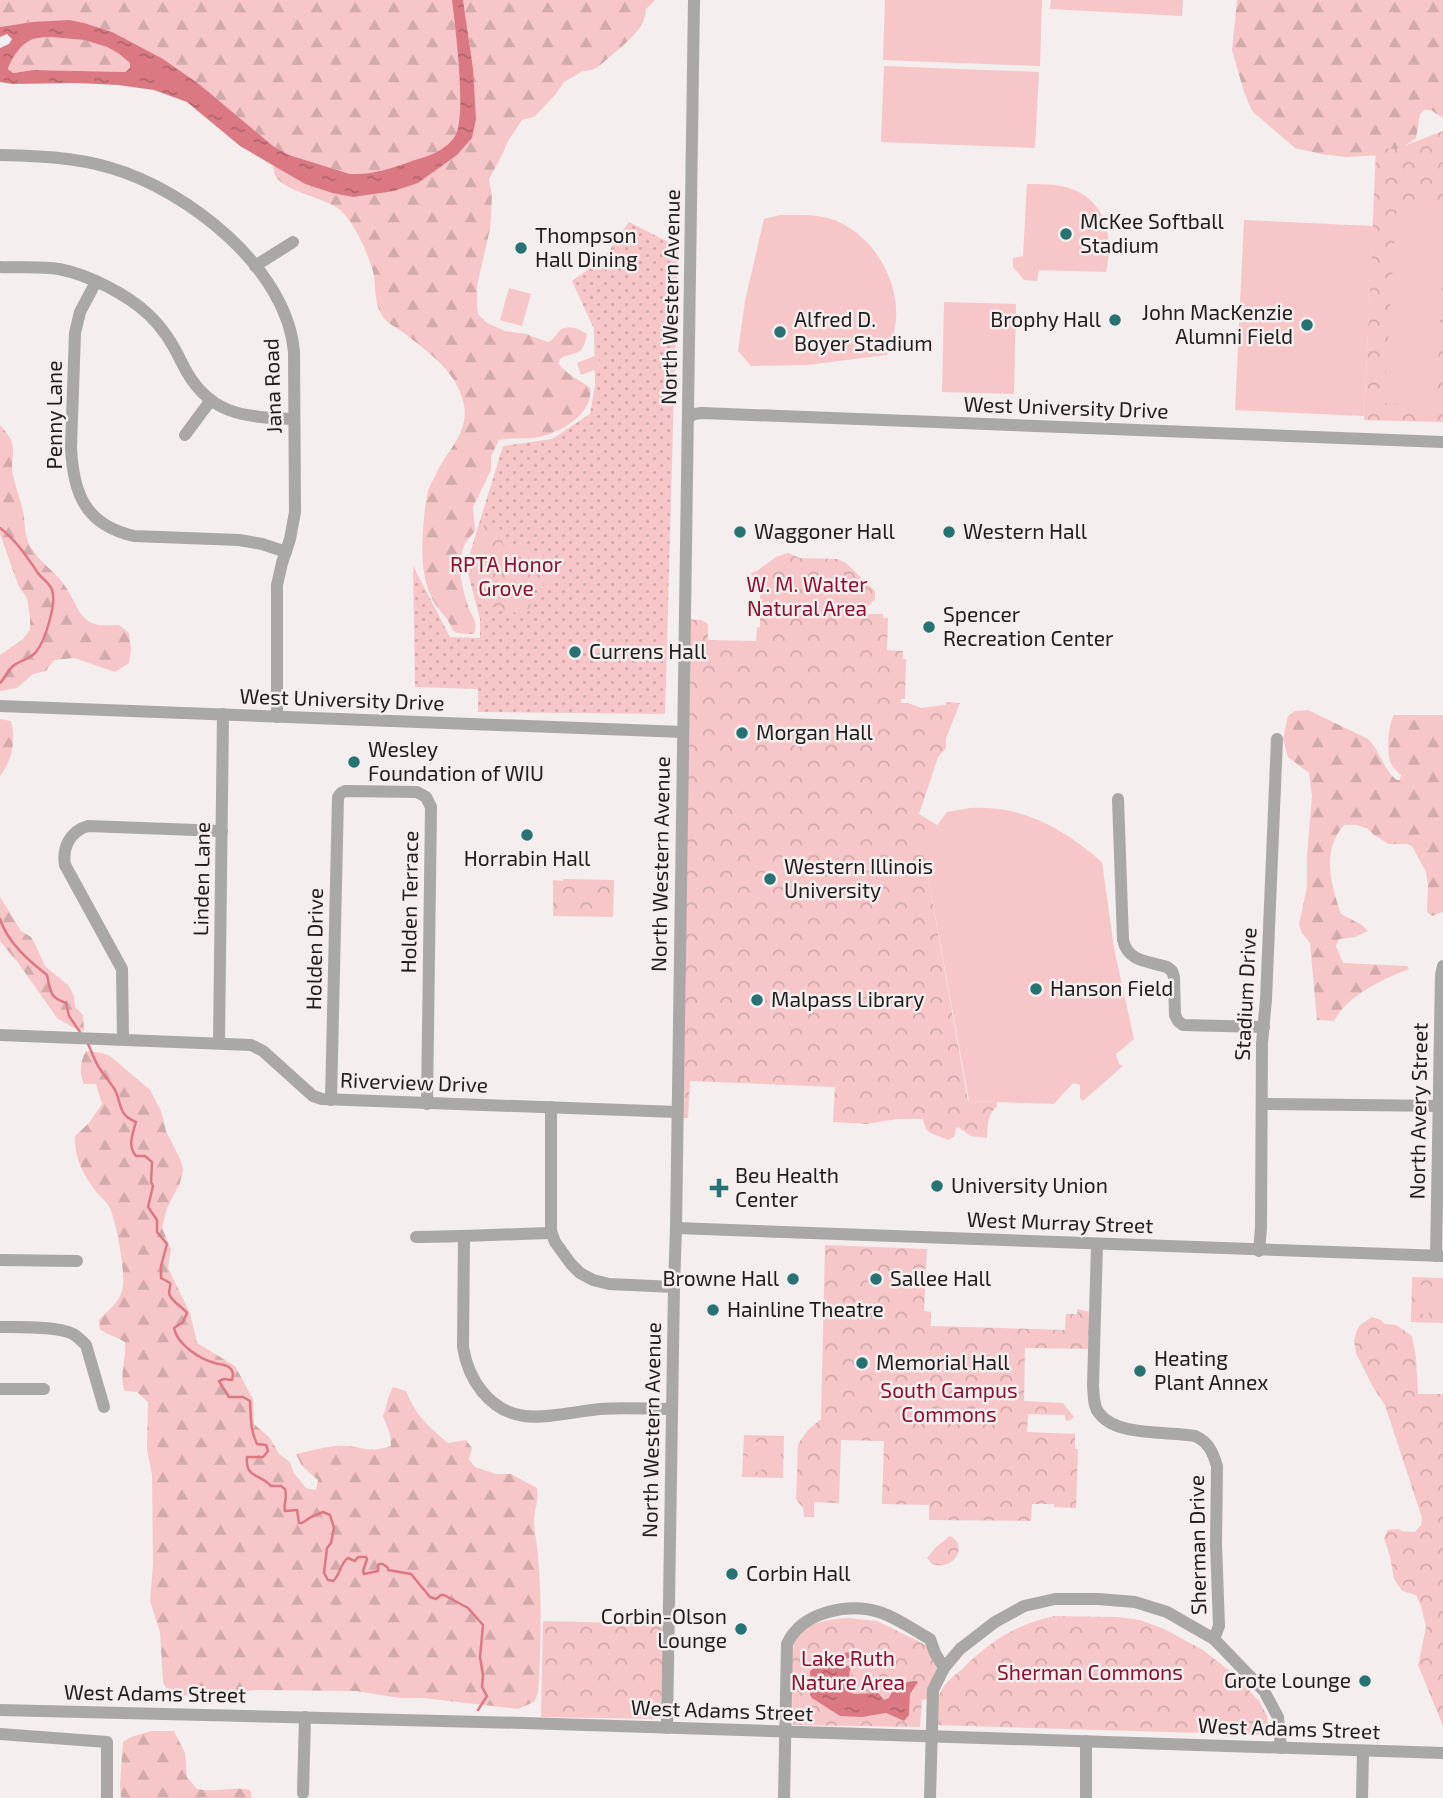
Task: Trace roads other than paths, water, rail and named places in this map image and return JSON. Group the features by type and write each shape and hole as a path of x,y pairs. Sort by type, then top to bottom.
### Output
{"street":[{"name":"North Western Avenue","path":"667,1728 694,0"},
{"name":"Jana Road","path":"0,155 57,157 110,167 173,195 209,220 240,249 278,299 291,330 294,352 295,512 276,597 277,717"},
{"path":"255,266 293,242"},
{"path":"0,267 56,269 83,276 129,299 151,316 173,343 194,383 211,400 246,416 294,419"},
{"name":"Penny Lane","path":"96,282 80,312 75,333 71,447 77,489 91,513 104,524 134,537 239,540 286,552"},
{"path":"185,435 211,400"},
{"name":"West University Drive","path":"689,417 702,413 1443,442"},
{"name":"West University Drive","path":"0,706 682,732"},
{"name":"Linden Lane","path":"219,1044 223,714"},
{"name":"Stadium Drive","path":"1259,1251 1264,1027 1277,739"},
{"name":"Holden Terrace","path":"337,799 345,791 417,792 430,803 427,1104"},
{"name":"Holden Drive","path":"331,1100 337,799"},
{"path":"1118,799 1123,940 1126,949 1132,957 1167,967 1172,971 1175,1015 1183,1025 1264,1027"},
{"path":"122,1039 122,969 65,866 67,843 79,829 88,827 222,831"},
{"name":"North Avery Street","path":"1440,1256 1443,966"},
{"name":"Riverview Drive","path":"0,1035 251,1045 313,1096 322,1099 677,1112"},
{"path":"1262,1104 1441,1106"},
{"path":"551,1107 551,1233 555,1242 571,1264 593,1280 609,1284 674,1287"},
{"name":"West Murray Street","path":"676,1228 1440,1256"},
{"path":"416,1237 551,1233"},
{"path":"464,1237 465,1358 479,1388 495,1403 526,1416 604,1409 671,1409"},
{"name":"Sherman Drive","path":"1097,1244 1093,1386 1094,1401 1099,1413 1110,1423 1122,1427 1195,1436 1202,1439 1214,1454 1217,1466 1219,1626 1214,1639"},
{"path":"0,1260 77,1261"},
{"path":"0,1327 59,1330 74,1334 86,1345 104,1407"},
{"path":"0,1388 44,1389"},
{"path":"930,1798 933,1690 944,1668 960,1649 1009,1613 1024,1606 1065,1598 1117,1600 1153,1606 1214,1639 1264,1691 1275,1708 1280,1726 1281,1748"},
{"path":"784,1798 787,1644 799,1626 816,1617 841,1610 860,1609 882,1613 930,1639 944,1668"},
{"name":"West Adams Street","path":"0,1710 1443,1753"},
{"path":"303,1793 305,1717"},
{"path":"0,1734 107,1742 107,1798"},
{"path":"1086,1741 1086,1798"},
{"path":"1362,1798 1363,1751"}],"water":[{"path":"452,0 463,0 473,68 476,119 472,138 457,155 418,183 394,191 353,197 305,184 240,146 187,102 154,90 118,85 0,82 0,48 9,44 12,39 7,34 0,37 0,27 69,20 84,23 112,32 163,59 199,84 273,146 289,155 350,174 373,172 434,153 451,142 455,136 460,91","holes":["50,37 84,40 118,53 130,63 130,68 125,72 33,70 13,73 8,69 20,48 33,39"]},
{"path":"848,1652 851,1657 846,1659 845,1663 851,1666 848,1681 853,1694 878,1693 884,1700 900,1685 918,1682 910,1694 909,1715 904,1721 886,1713 862,1717 840,1716 812,1698 810,1671 823,1662"}],"waterway":[{"path":"0,528 16,543 50,585 53,596 49,622 36,652 13,666 0,683"},
{"path":"0,919 13,943 47,975 52,993 66,1003 69,1016 80,1032"},
{"path":"88,1044 98,1066 116,1092 124,1113 136,1122 132,1139 133,1152 136,1156 145,1156 152,1162 153,1186 148,1207 157,1220 157,1232 167,1244 161,1278 170,1283 170,1296 187,1313 183,1322 174,1328 176,1334 179,1340 196,1354 228,1366 233,1373 232,1380 219,1381 229,1397 243,1397 250,1401 255,1439 257,1444 266,1445 268,1451 263,1457 247,1457 248,1469 271,1486 285,1489 285,1511 297,1510 299,1523 323,1512 330,1515 334,1528 331,1543 327,1548 324,1573 328,1580 335,1579 348,1558 355,1561 358,1557 366,1557 364,1574 378,1571 379,1564 388,1568"},
{"path":"388,1570 411,1574 430,1597 436,1599 444,1595 468,1608 483,1625 480,1657 482,1687 487,1696 478,1710"}],"place":[{"name":"McKee Softball Stadium","path":"1066,234"},
{"name":"Thompson Hall Dining","path":"521,248"},
{"name":"Brophy Hall","path":"1115,320"},
{"name":"John MacKenzie Alumni Field","path":"1307,325"},
{"name":"Alfred D. Boyer Stadium","path":"780,332"},
{"name":"Waggoner Hall","path":"740,532"},
{"name":"Western Hall","path":"949,532"},
{"name":"Spencer Recreation Center","path":"929,627"},
{"name":"Currens Hall","path":"575,652"},
{"name":"Morgan Hall","path":"742,733"},
{"name":"Wesley Foundation of WIU","path":"354,762"},
{"name":"Horrabin Hall","path":"527,835"},
{"name":"Western Illinois University","path":"770,879"},
{"name":"Hanson Field","path":"1036,989"},
{"name":"Malpass Library","path":"757,1000"},
{"name":"University Union","path":"937,1186"},
{"name":"Beu Health Center","path":"719,1188"},
{"name":"Browne Hall","path":"793,1279"},
{"name":"Sallee Hall","path":"876,1279"},
{"name":"Hainline Theatre","path":"713,1310"},
{"name":"Memorial Hall","path":"862,1363"},
{"name":"Heating Plant Annex","path":"1140,1371"},
{"name":"Corbin Hall","path":"732,1574"},
{"name":"Corbin-Olson Lounge","path":"741,1629"},
{"name":"Grote Lounge","path":"1365,1681"}],"park label":[{"name":"RPTA Honor Grove","path":"506,577"},
{"name":"W. M. Walter Natural Area","path":"807,597"},
{"name":"South Campus Commons","path":"949,1403"},
{"name":"Lake Ruth Nature Area","path":"848,1671"},
{"name":"Sherman Commons","path":"1090,1673"}]}
